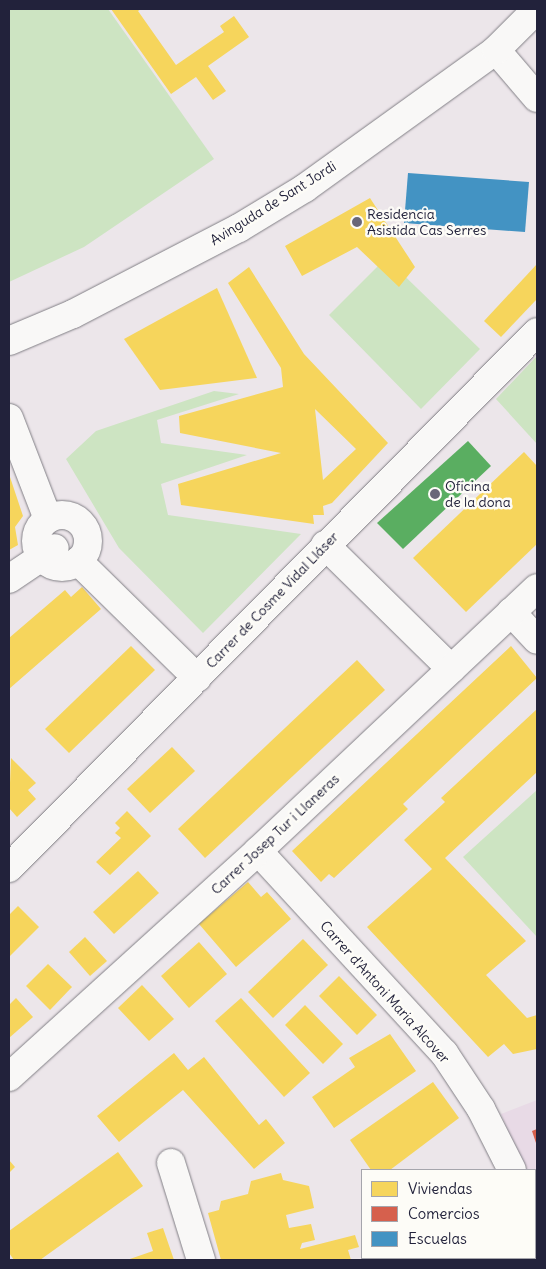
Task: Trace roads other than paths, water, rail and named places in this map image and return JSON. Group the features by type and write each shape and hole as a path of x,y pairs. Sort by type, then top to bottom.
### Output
{"street":[{"name":"Avinguda de Sant Jordi","path":"9,341 73,314 239,228 305,188 496,50 537,9"},
{"path":"496,50 537,98"},
{"name":"Carrer de Cosme Vidal Lláser","path":"9,868 197,678 325,545 537,332"},
{"path":"9,418 48,519"},
{"path":"9,579 59,555 88,545 83,526 67,515 48,519 38,530 35,544 59,555 197,678"},
{"path":"325,545 451,669"},
{"name":"Carrer Josep Tur i Llaneras","path":"9,1078 258,851 537,588"},
{"path":"511,612 537,640"},
{"name":"Carrer d'Antoni Maria Alcover","path":"258,851 444,1054 481,1109 511,1169"},
{"path":"171,1162 201,1260"}],"place":[{"name":"Residencia Asistida Cas Serres","path":"357,222"},
{"name":"Oficina de la dona","path":"435,494"}]}
